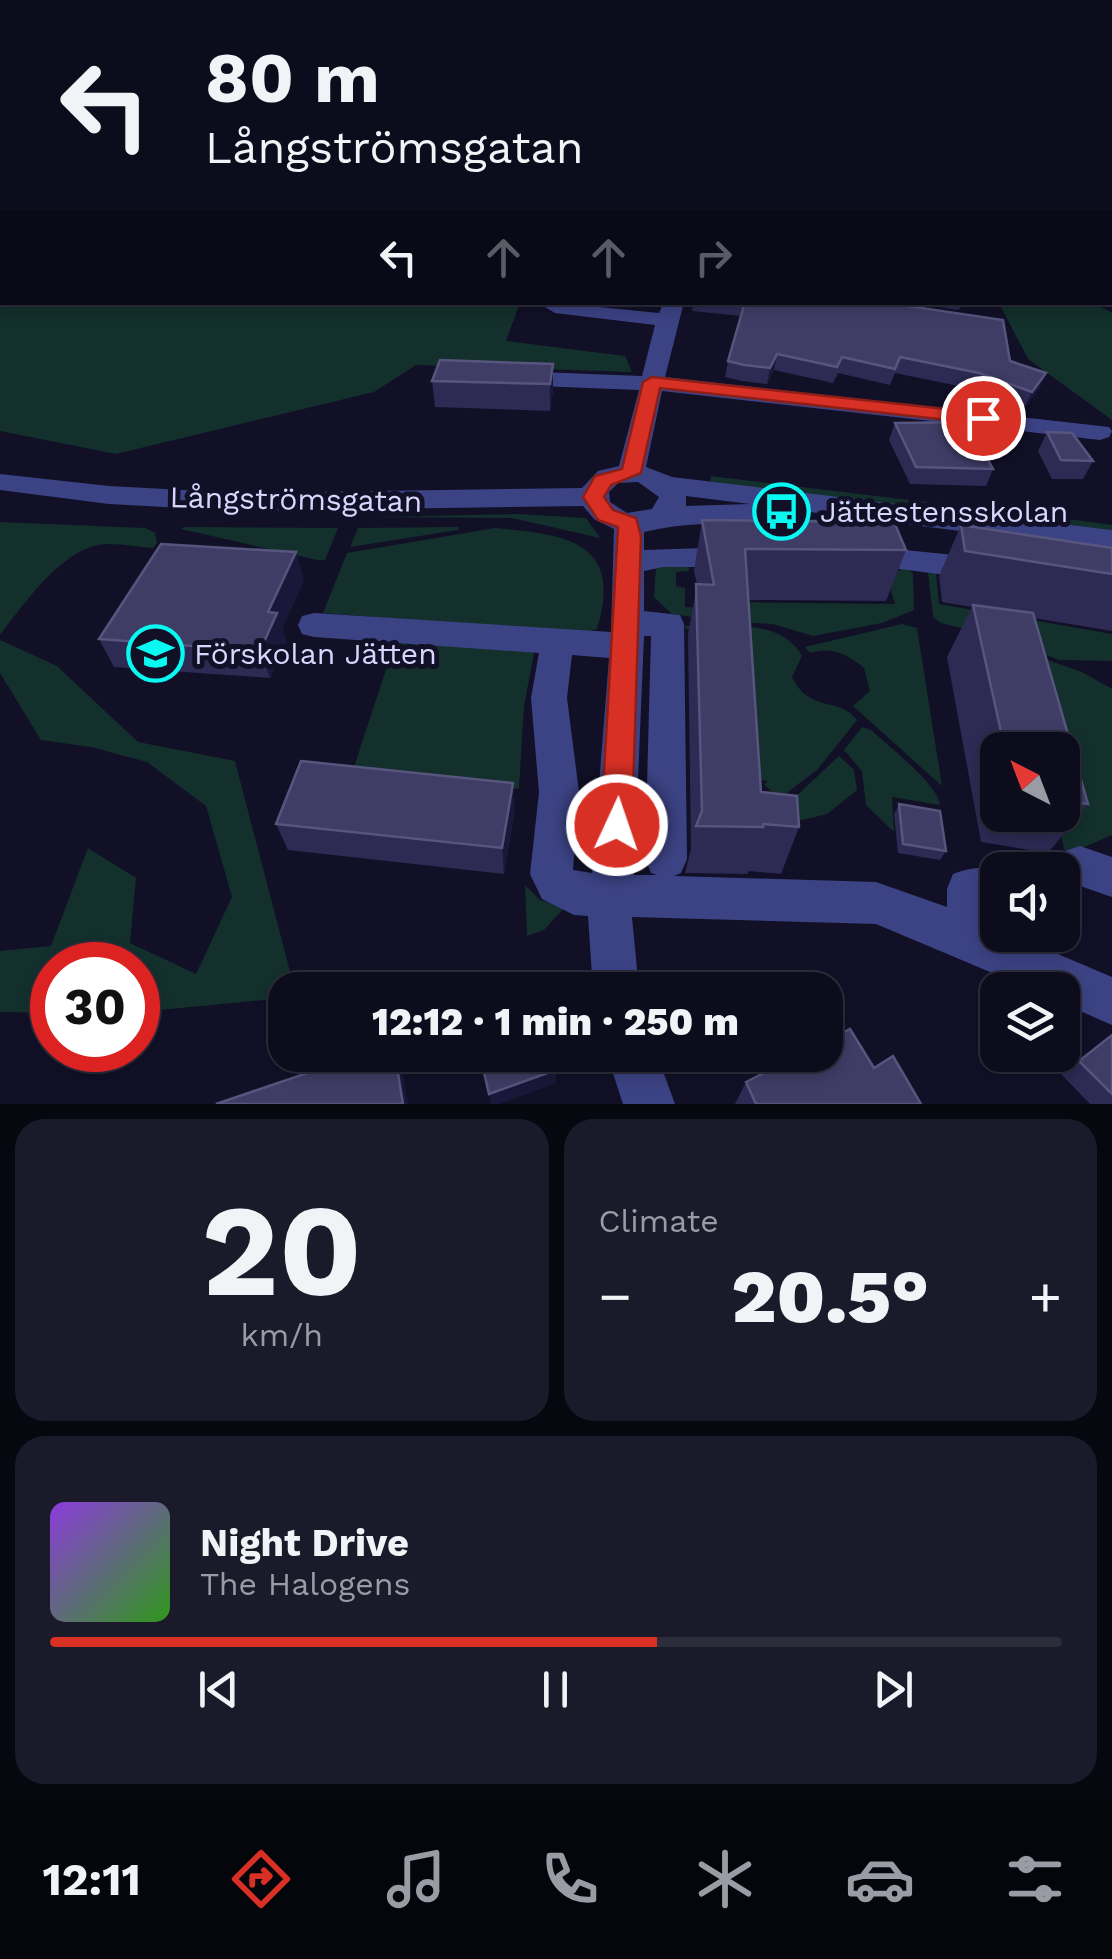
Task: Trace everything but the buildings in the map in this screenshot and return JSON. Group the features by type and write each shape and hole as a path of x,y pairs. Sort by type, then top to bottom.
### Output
{"street":[{"path":"555,306 671,311 631,473"},
{"path":"497,378 652,382 1100,432"},
{"path":"631,473 654,477 666,500 654,521 629,523 606,515 594,497 603,481 631,473"},
{"name":"Långströmsgatan","path":"0,482 109,495 257,503 594,497"},
{"path":"666,500 884,512 1112,540"},
{"path":"614,972 610,923 629,523"},
{"path":"837,556 924,560 1018,575"},
{"path":"628,564 662,558 759,557"},
{"path":"314,625 556,643 626,635 668,624 666,859"},
{"path":"556,643 549,698 560,792 551,874 557,884 574,894 666,900 876,903 1112,1001"},
{"path":"1080,866 1112,878"},
{"path":"968,938 968,888 980,888"},
{"path":"638,1072 649,1104"}],"green space":[{"path":"0,305 519,305 506,341 625,356 632,372 416,365 374,392 116,454 0,431"},
{"path":"1000,305 1098,305 1112,313 1112,420 1028,359"},
{"path":"711,476 1075,520 1112,525 1112,530 710,483"},
{"path":"518,514 586,518 600,538 512,518 367,517"},
{"path":"0,522 145,528 155,533 157,543 153,548 98,545 70,558 43,582 0,635"},
{"path":"338,528 325,560 317,560 181,529"},
{"path":"358,528 458,530 350,547"},
{"path":"495,528 565,539 595,560 602,577 603,600 597,629 582,633 323,613 347,553"},
{"path":"688,562 689,571 676,572 676,586 685,588 685,607 705,608 706,619 672,614 654,597 656,566"},
{"path":"927,563 935,563 939,604 1112,634 1112,661 1059,660 1006,639 941,623 933,617"},
{"path":"905,567 913,573 914,610 882,623 813,636 773,624 716,621 731,602 895,604 887,578"},
{"path":"902,624 917,628 942,786 853,706 870,691 864,668 838,653 810,653 805,647"},
{"path":"684,626 749,627 780,635 802,656 792,677 799,688 816,701 842,708 857,720 818,769 779,799 764,784 768,781 757,779 743,634"},
{"path":"396,639 535,648 524,706 519,789 352,773"},
{"path":"0,640 57,666 138,742 235,761 290,972 268,972 268,998 160,1010 160,957 196,974 232,897 206,806 147,762 91,747 41,740 0,673"},
{"path":"1022,651 1082,672 1112,689 1112,835 1073,852 1065,852 1060,832 1080,832 1080,732 1055,732"},
{"path":"862,727 871,730 922,776 940,805 892,797 894,832 866,805 862,771 844,750"},
{"path":"839,756 854,770 857,790 827,814 794,822 791,801"},
{"path":"88,848 136,878 130,942 53,942"},
{"path":"525,885 540,900 565,907 544,930 527,936"},
{"path":"30,948 30,1013 0,1012 0,951"}],"place":[{"name":"Jättestensskolan","path":"781,511"},
{"name":"Förskolan Jätten","path":"155,653"}],"route":[{"path":"617,825 630,536 629,523 600,511 594,497 598,485 608,477 631,473 652,382 983,418"}]}
